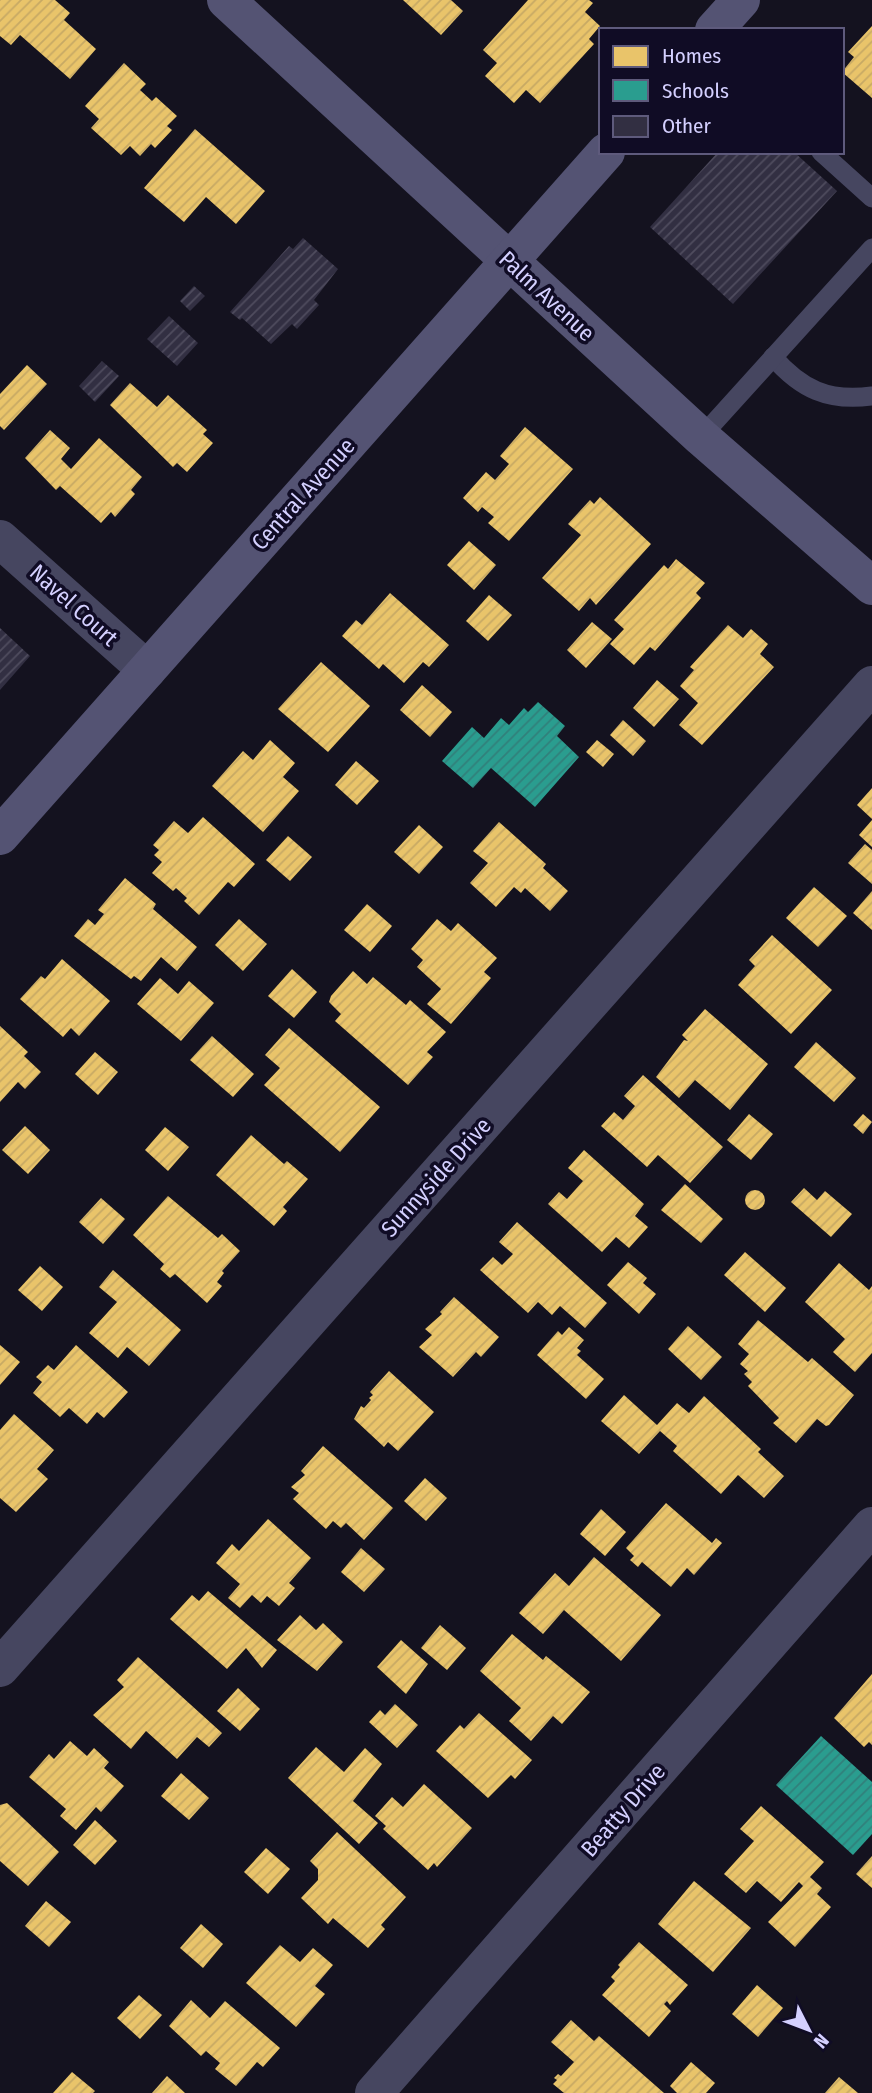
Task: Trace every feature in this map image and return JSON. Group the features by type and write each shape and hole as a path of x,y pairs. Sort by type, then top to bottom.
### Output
{"main road":[{"name":"Palm Avenue","path":"226,0 701,437 872,586"},
{"path":"716,28 741,0"},
{"name":"Central Avenue","path":"0,836 604,154"}],"street":[{"name":"Navel Court","path":"0,539 147,670"},
{"name":"Sunnyside Drive","path":"0,1668 872,685"},
{"name":"Beatty Drive","path":"374,2093 872,1526"}],"lane":[{"path":"823,154 872,198"},
{"path":"701,437 872,248"},
{"path":"773,357 803,387 854,399 872,396"}],"building: Homes":[{"path":"0,0 55,0 70,13 64,20 96,49 70,79 20,35 11,45 0,36"},
{"path":"403,0 451,0 463,11 441,35"},
{"path":"528,0 589,0 593,3 585,12 600,26 589,39 594,44 540,103 526,90 514,103 485,76 497,63 483,50"},
{"path":"872,26 872,98 844,74 844,70 854,57 848,52"},
{"path":"124,63 146,84 140,90 152,101 156,97 177,116 167,126 172,130 155,148 151,144 140,156 130,146 121,155 91,128 99,119 85,106"},
{"path":"195,129 265,191 236,224 206,197 184,222 144,188"},
{"path":"27,365 47,384 4,430 0,426 0,394"},
{"path":"130,383 157,407 168,395 207,430 203,434 213,443 187,472 177,463 173,467 110,405"},
{"path":"525,427 573,469 509,541 488,523 494,517 482,507 478,512 463,498 486,472 495,480 509,464 500,456"},
{"path":"50,430 70,448 61,459 71,469 99,438 142,477 131,490 135,494 115,517 111,512 101,523 60,486 56,490 25,458"},
{"path":"600,497 651,544 596,605 590,598 579,611 542,578 581,535 568,524 590,500 594,504"},
{"path":"469,541 496,565 474,590 447,565"},
{"path":"676,559 705,583 696,593 701,598 655,651 650,647 634,665 610,644 624,629 614,620 664,565 668,569"},
{"path":"390,593 449,645 429,667 423,662 404,683 383,664 379,669 342,636 356,620 362,625"},
{"path":"489,595 512,615 488,641 466,621"},
{"path":"592,622 612,639 586,668 567,650"},
{"path":"728,625 743,638 751,629 768,644 760,654 774,667 702,745 679,725 698,703 680,686 694,670 690,667"},
{"path":"321,662 370,706 328,752 278,709"},
{"path":"657,680 679,699 654,727 633,708"},
{"path":"422,685 452,712 430,737 400,710"},
{"path":"623,720 646,741 633,756 610,735"},
{"path":"270,740 295,763 283,777 299,791 263,832 212,786 243,751 253,760"},
{"path":"597,740 614,754 603,767 586,752"},
{"path":"356,761 379,781 357,805 335,785"},
{"path":"872,788 872,819 857,805"},
{"path":"203,817 255,864 234,887 228,882 199,915 184,901 187,898 176,888 173,891 152,873 162,862 154,855 159,850 153,845 174,821 188,833"},
{"path":"872,820 872,847 859,835"},
{"path":"499,822 546,864 543,868 568,891 550,911 525,888 521,893 514,887 496,907 470,883 488,863 473,851"},
{"path":"419,825 443,847 419,874 394,852"},
{"path":"288,836 312,857 290,881 266,860"},
{"path":"865,844 872,850 872,884 848,863"},
{"path":"125,878 156,904 153,909 197,947 177,971 161,957 141,981 134,976 131,979 74,936 88,919 95,925 104,914 98,910"},
{"path":"814,887 847,916 818,947 786,918"},
{"path":"872,891 872,930 853,913"},
{"path":"367,904 392,926 370,952 344,930"},
{"path":"239,919 267,944 243,971 215,945"},
{"path":"437,919 451,931 458,923 497,958 484,972 491,978 451,1024 427,1004 441,989 417,967 423,960 411,949"},
{"path":"772,935 832,990 791,1034 738,985 755,966 749,960"},
{"path":"62,959 110,1001 79,1036 71,1028 63,1037 20,999 41,976 45,979"},
{"path":"292,969 317,992 294,1018 268,996"},
{"path":"353,971 367,984 373,977 406,1005 410,1000 446,1032 427,1052 433,1057 408,1085 335,1021 341,1014 329,1002 331,996"},
{"path":"160,978 178,994 189,981 214,1003 181,1041 137,1004"},
{"path":"705,1009 768,1064 730,1110 695,1080 679,1098 656,1077 684,1040 688,1041 682,1035"},
{"path":"0,1026 28,1052 24,1056 41,1072 25,1089 18,1082 0,1102"},
{"path":"289,1028 380,1107 340,1152 264,1085 280,1068 265,1055"},
{"path":"212,1036 254,1074 233,1097 190,1060"},
{"path":"816,1042 856,1078 834,1102 794,1067"},
{"path":"95,1052 118,1072 98,1095 75,1074"},
{"path":"643,1075 723,1147 690,1183 658,1155 647,1167 601,1126 614,1112 623,1120 635,1106 624,1096"},
{"path":"749,1114 773,1134 751,1160 727,1140"},
{"path":"863,1114 872,1122 863,1134 853,1125"},
{"path":"25,1126 50,1150 28,1174 2,1150"},
{"path":"165,1127 189,1147 168,1171 145,1150"},
{"path":"251,1135 284,1164 287,1161 308,1179 283,1207 287,1211 274,1226 216,1175"},
{"path":"584,1150 644,1204 635,1216 648,1227 629,1248 616,1237 602,1252 548,1204 559,1192 567,1199 583,1181 568,1168"},
{"path":"685,1184 723,1219 701,1243 661,1210"},
{"path":"804,1188 817,1200 825,1191 852,1214 831,1237 791,1202"},
{"path":"755,1190 762,1193 765,1200 762,1207 755,1210 748,1207 745,1200 748,1193"},
{"path":"168,1196 218,1238 222,1234 240,1251 222,1271 224,1273 217,1282 222,1286 207,1303 175,1274 170,1278 160,1269 164,1264 133,1235"},
{"path":"101,1198 125,1219 103,1244 79,1222"},
{"path":"517,1222 607,1303 585,1328 560,1306 552,1315 538,1302 528,1313 480,1270 493,1257 502,1265 513,1254 499,1242"},
{"path":"745,1252 786,1288 765,1312 724,1275"},
{"path":"628,1262 647,1278 643,1283 656,1294 639,1314 607,1285"},
{"path":"839,1263 869,1290 872,1286 872,1353 855,1372 833,1352 845,1339 805,1302"},
{"path":"40,1266 63,1287 42,1311 18,1290"},
{"path":"113,1270 181,1330 149,1366 127,1347 118,1358 89,1333 117,1302 99,1287"},
{"path":"454,1297 499,1337 481,1357 476,1352 453,1377 419,1347 432,1335 425,1329 442,1314 440,1312"},
{"path":"758,1320 808,1362 812,1358 854,1395 829,1425 826,1426 817,1419 796,1443 773,1423 779,1418 748,1386 752,1382 744,1374 748,1371 740,1364 749,1354 738,1344"},
{"path":"688,1326 722,1357 701,1380 668,1349"},
{"path":"569,1327 584,1340 577,1348 581,1351 577,1355 604,1379 586,1399 537,1355 558,1331 562,1335"},
{"path":"0,1345 20,1362 0,1385"},
{"path":"76,1345 128,1392 104,1418 97,1412 87,1424 69,1408 60,1417 33,1393 42,1382 36,1377 48,1365 54,1370"},
{"path":"389,1371 434,1412 398,1451 388,1442 384,1447 354,1419 361,1406 364,1408 371,1400 369,1398 373,1395 370,1392"},
{"path":"624,1395 657,1425 677,1403 689,1413 704,1396 761,1449 758,1452 784,1476 764,1498 738,1475 721,1494 673,1451 677,1446 660,1431 639,1454 601,1421"},
{"path":"14,1414 54,1450 37,1469 48,1479 16,1512 0,1498 0,1430"},
{"path":"323,1446 393,1508 364,1540 346,1523 341,1528 333,1521 326,1529 293,1499 299,1493 291,1487 305,1475 301,1471"},
{"path":"425,1478 447,1498 426,1521 404,1501"},
{"path":"666,1503 712,1543 716,1538 722,1543 694,1575 687,1568 671,1587 642,1562 638,1567 630,1560 634,1556 626,1548"},
{"path":"601,1509 626,1532 605,1556 580,1534"},
{"path":"268,1519 311,1558 289,1583 295,1588 279,1606 267,1596 261,1603 252,1595 240,1608 228,1598 240,1584 216,1563 232,1544 239,1551"},
{"path":"361,1548 385,1569 364,1592 341,1572"},
{"path":"594,1557 661,1615 621,1661 564,1610 543,1634 519,1613 555,1573 569,1586"},
{"path":"208,1591 277,1650 262,1668 246,1648 227,1669 170,1619 192,1595 199,1601"},
{"path":"300,1615 316,1630 323,1623 343,1642 317,1671 277,1640"},
{"path":"440,1625 466,1648 447,1670 421,1648"},
{"path":"512,1634 543,1660 546,1656 590,1692 562,1724 553,1716 531,1741 509,1721 521,1708 480,1671"},
{"path":"401,1640 428,1664 406,1694 377,1667"},
{"path":"138,1657 222,1733 209,1747 197,1737 177,1759 146,1731 131,1749 93,1715 124,1687 117,1680"},
{"path":"872,1674 872,1745 869,1742 864,1747 834,1718"},
{"path":"238,1688 260,1709 240,1731 217,1711"},
{"path":"395,1704 418,1725 397,1748 369,1722 380,1710 385,1715"},
{"path":"479,1713 532,1760 515,1779 511,1775 488,1798 436,1751 460,1725 464,1729"},
{"path":"70,1741 87,1756 94,1748 109,1762 104,1768 124,1786 101,1812 96,1807 76,1830 60,1816 66,1809 29,1777 49,1754 54,1759"},
{"path":"316,1747 344,1772 365,1748 382,1764 353,1801 378,1823 359,1844 288,1778"},
{"path":"181,1773 209,1798 189,1820 161,1796"},
{"path":"424,1784 472,1828 437,1867 434,1863 428,1870 383,1829 386,1826 375,1816 392,1797 403,1807"},
{"path":"7,1803 59,1852 28,1886 0,1861 0,1805"},
{"path":"761,1806 824,1862 810,1877 822,1888 817,1894 831,1907 795,1947 768,1922 803,1886 799,1882 781,1902 757,1881 746,1893 724,1874 754,1841 740,1829"},
{"path":"95,1820 117,1841 95,1865 73,1845"},
{"path":"337,1832 406,1897 381,1925 385,1929 368,1948 333,1918 328,1924 301,1898 318,1880 318,1869 310,1861"},
{"path":"266,1848 290,1869 268,1894 244,1872"},
{"path":"872,1856 872,1888 856,1874"},
{"path":"694,1881 751,1928 713,1972 658,1924"},
{"path":"46,1901 71,1922 49,1947 25,1926"},
{"path":"201,1924 223,1944 203,1968 180,1948"},
{"path":"639,1942 688,1985 670,2005 667,2001 664,2004 671,2011 649,2037 602,1995 615,1981 611,1977 620,1967 618,1965"},
{"path":"280,1945 300,1962 313,1948 333,1965 315,1986 325,1994 296,2027 246,1983"},
{"path":"757,1985 783,2008 758,2037 732,2014"},
{"path":"139,1995 162,2015 140,2039 117,2018"},
{"path":"191,2000 210,2018 225,2001 280,2048 263,2067 257,2062 236,2086 215,2069 220,2063 206,2051 201,2056 169,2026"},
{"path":"571,2020 594,2041 599,2036 664,2093 564,2093 553,2084 557,2080 554,2078 558,2074 561,2076 574,2062 551,2042"},
{"path":"691,2062 715,2083 706,2093 677,2093 670,2086"},
{"path":"72,2072 95,2091 53,2093"},
{"path":"167,2076 185,2093 152,2093"},
{"path":"839,2077 858,2093 825,2093"}],"building: Schools":[{"path":"538,702 565,726 557,736 579,757 535,807 491,768 473,788 442,761 472,727 484,738 501,718 509,725 524,708 528,712"},
{"path":"821,1736 872,1782 872,1834 853,1855 776,1785"}],"building: Other":[{"path":"716,154 796,154 837,191 733,304 650,227"},
{"path":"303,238 338,269 314,300 319,305 297,329 292,324 271,344 242,318 240,320 230,312 289,246 293,249"},
{"path":"194,286 205,296 190,311 180,301"},
{"path":"169,316 198,343 177,366 147,339"},
{"path":"102,361 119,376 95,402 79,386"},
{"path":"0,628 30,656 0,690"}]}
